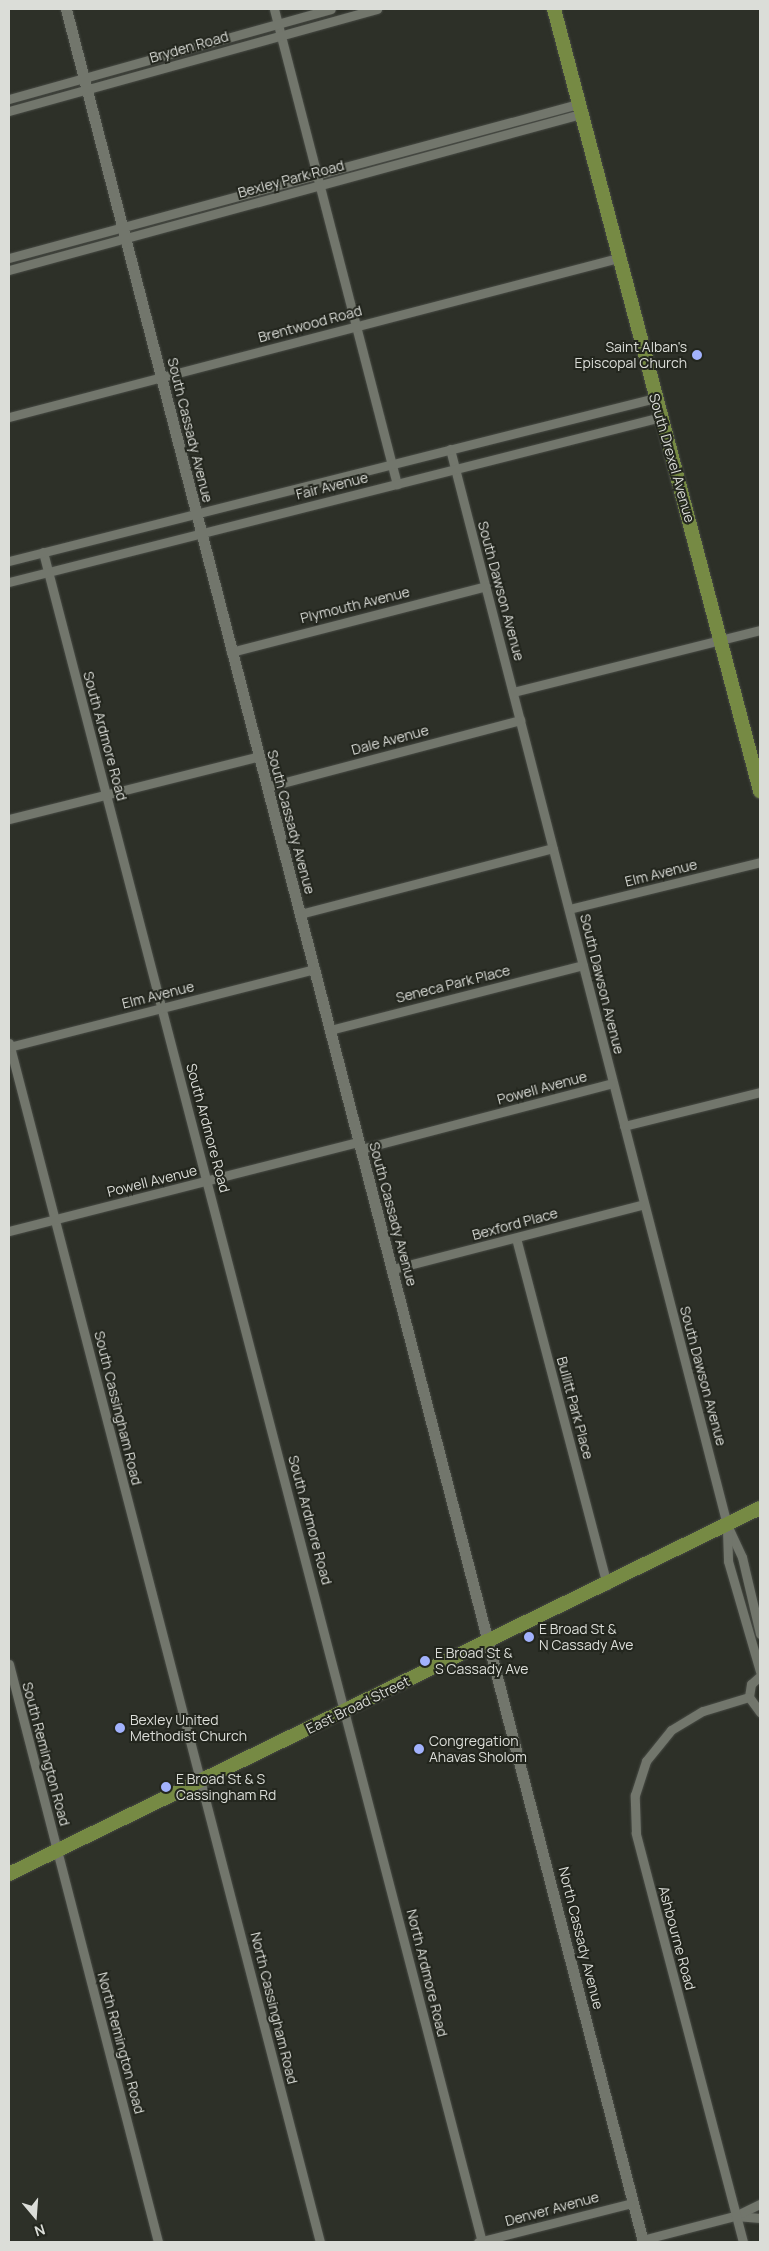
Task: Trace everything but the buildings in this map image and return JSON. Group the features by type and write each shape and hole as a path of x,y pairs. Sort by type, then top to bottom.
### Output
{"main road":[{"name":"South Drexel Avenue","path":"554,9 618,258 760,791"},
{"name":"East Broad Street","path":"9,1874 607,1585 760,1508"}],"street":[{"name":"South Cassady Avenue","path":"66,9 195,514 490,1642"},
{"path":"274,9 397,484"},
{"name":"Bryden Road","path":"9,99 331,9"},
{"name":"Bryden Road","path":"9,112 377,9"},
{"name":"Bexley Park Road","path":"9,270 317,174 580,109"},
{"name":"Bexley Park Road","path":"9,258 124,233 320,186 580,109"},
{"name":"Brentwood Road","path":"9,417 618,258"},
{"name":"Fair Avenue","path":"9,561 655,398"},
{"name":"Fair Avenue","path":"9,582 661,417"},
{"name":"South Dawson Avenue","path":"450,449 727,1525"},
{"name":"South Ardmore Road","path":"43,552 346,1711"},
{"name":"Plymouth Avenue","path":"231,652 486,586"},
{"path":"513,692 760,630"},
{"name":"Dale Avenue","path":"267,787 520,720"},
{"path":"9,819 259,756"},
{"path":"300,914 553,848"},
{"name":"Elm Avenue","path":"569,910 760,862"},
{"name":"Seneca Park Place","path":"330,1030 583,965"},
{"name":"Elm Avenue","path":"9,1046 315,969"},
{"name":"South Cassingham Road","path":"9,1046 201,1780"},
{"name":"Powell Avenue","path":"9,1231 613,1083"},
{"path":"624,1126 760,1092"},
{"name":"Bexford Place","path":"393,1270 644,1204"},
{"name":"Bullitt Park Place","path":"516,1238 607,1585"},
{"path":"727,1525 742,1558 760,1634"},
{"path":"727,1525 728,1561 760,1671"},
{"name":"North Cassady Avenue","path":"490,1642 642,2241"},
{"name":"South Remington Road","path":"9,1664 57,1851"},
{"path":"760,1676 751,1684 749,1697 760,1712"},
{"name":"Ashbourne Road","path":"743,2242 636,1833 635,1795 646,1761 671,1730 703,1711 749,1697"},
{"name":"North Ardmore Road","path":"346,1711 481,2242"},
{"name":"North Cassingham Road","path":"201,1780 320,2242"},
{"name":"North Remington Road","path":"57,1851 158,2242"},
{"name":"Denver Avenue","path":"481,2242 632,2202"},
{"path":"642,2241 735,2216 760,2204"},
{"path":"735,2216 760,2218"}],"place":[{"name":"Saint Alban's Episcopal Church","path":"697,355"},
{"name":"E Broad St & N Cassady Ave","path":"529,1637"},
{"name":"E Broad St & S Cassady Ave","path":"425,1661"},
{"name":"Bexley United Methodist Church","path":"120,1728"},
{"name":"Congregation Ahavas Sholom","path":"419,1749"},
{"name":"E Broad St & S Cassingham Rd","path":"166,1787"}]}
